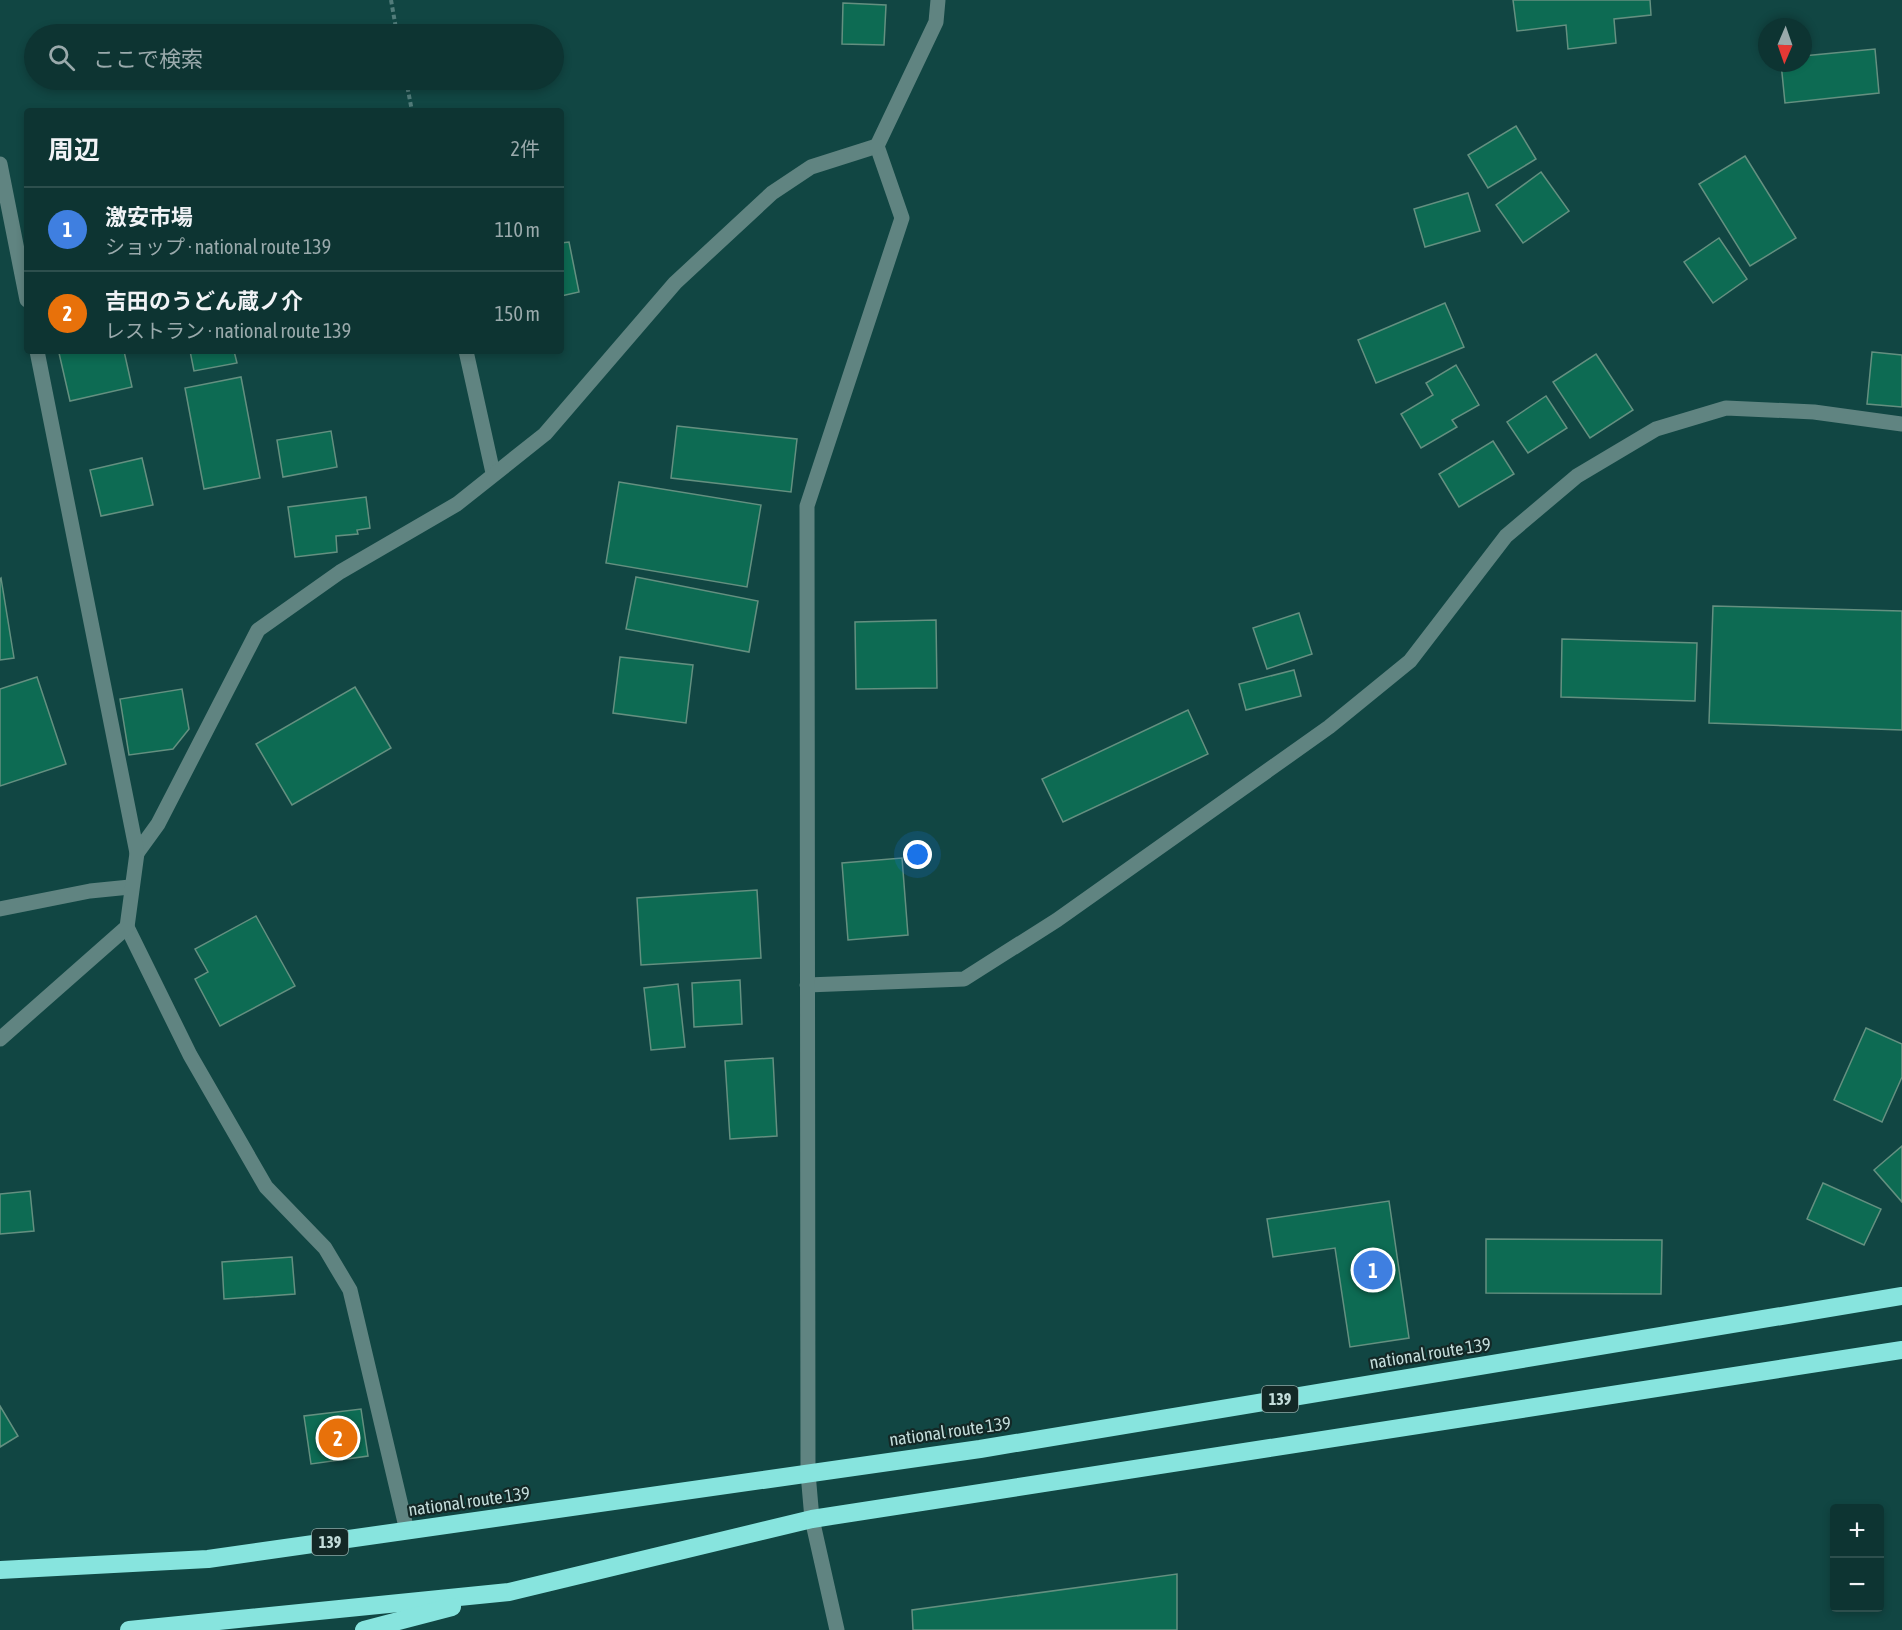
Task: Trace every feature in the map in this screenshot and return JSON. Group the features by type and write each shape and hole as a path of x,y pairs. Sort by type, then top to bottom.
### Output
{"highway":[{"name":"national route 139","path":"0,1570 208,1559 980,1449 1902,1296"},
{"path":"364,1630 509,1592 812,1520 1902,1350"},
{"path":"129,1630 509,1592"}],"street":[{"path":"837,1630 812,1520 808,1473 807,506 902,218 877,146 936,22 938,0"},
{"path":"137,853 158,824 258,630 340,572 457,504 545,434 675,283 772,193 811,167 877,146"},
{"path":"0,164 24,285"},
{"path":"38,354 137,853 130,887 128,927 190,1055 266,1187 325,1248 350,1290 407,1531"},
{"path":"467,354 493,474"},
{"path":"807,985 964,978 1058,920 1329,727 1410,661 1506,536 1577,476 1656,429 1726,408 1814,412 1902,424"},
{"path":"0,909 90,891 130,887"},
{"path":"0,1039 128,927"}],"path":[{"path":"391,0 395,24"},
{"path":"408,90 411,108"}],"building":[{"path":"1513,0 1650,0 1651,15 1614,19 1616,43 1568,49 1566,25 1517,31"},
{"path":"843,3 886,5 884,45 842,44"},
{"path":"1875,49 1879,93 1785,103 1782,72 1812,72 1812,55"},
{"path":"1516,126 1536,159 1488,188 1468,155"},
{"path":"1745,156 1796,238 1750,266 1699,184"},
{"path":"1541,172 1569,211 1523,243 1496,205"},
{"path":"1468,193 1480,231 1425,247 1414,209"},
{"path":"1719,238 1747,279 1713,303 1684,262"},
{"path":"569,242 579,292 564,295 564,243"},
{"path":"1445,303 1464,347 1376,383 1358,340"},
{"path":"1872,352 1902,355 1902,407 1867,404"},
{"path":"59,354 125,354 132,387 70,401"},
{"path":"191,354 235,354 237,363 194,371"},
{"path":"1596,354 1633,410 1590,438 1553,382"},
{"path":"1456,365 1479,405 1452,420 1457,427 1421,448 1401,414 1433,395 1426,383"},
{"path":"241,377 260,478 204,489 185,388"},
{"path":"1546,396 1567,428 1528,453 1507,422"},
{"path":"677,426 797,439 791,492 671,478"},
{"path":"331,431 337,467 283,477 277,440"},
{"path":"1493,441 1514,474 1459,507 1439,474"},
{"path":"142,458 153,505 101,516 90,470"},
{"path":"619,482 761,505 747,587 606,563"},
{"path":"366,497 370,528 357,530 358,534 336,536 337,552 295,557 288,507"},
{"path":"636,577 758,601 749,652 626,629"},
{"path":"0,579 14,658 0,660"},
{"path":"1713,606 1902,611 1902,730 1709,723"},
{"path":"1299,613 1312,654 1267,669 1253,628"},
{"path":"936,620 937,688 856,689 855,622"},
{"path":"1562,639 1697,643 1695,701 1561,697"},
{"path":"620,657 693,665 686,723 613,713"},
{"path":"1294,670 1301,696 1246,710 1239,684"},
{"path":"37,677 66,764 0,786 0,689"},
{"path":"355,687 391,748 292,805 256,744"},
{"path":"182,689 189,729 173,749 129,755 120,699"},
{"path":"1188,710 1208,754 1063,822 1042,779"},
{"path":"902,858 908,935 848,940 842,863"},
{"path":"757,890 761,958 641,965 637,898"},
{"path":"256,916 295,986 220,1026 195,979 208,972 195,949"},
{"path":"740,980 742,1024 694,1027 692,983"},
{"path":"678,984 685,1047 651,1050 644,988"},
{"path":"1866,1028 1902,1044 1902,1077 1882,1122 1834,1100"},
{"path":"773,1058 777,1136 730,1139 725,1061"},
{"path":"1902,1146 1902,1202 1874,1170"},
{"path":"1823,1183 1881,1209 1864,1245 1807,1219"},
{"path":"30,1191 34,1231 0,1234 0,1194"},
{"path":"1389,1201 1409,1338 1350,1347 1335,1248 1273,1257 1267,1219"},
{"path":"1486,1239 1662,1240 1661,1294 1486,1293"},
{"path":"292,1257 295,1294 224,1299 222,1262"},
{"path":"0,1406 18,1436 0,1447"},
{"path":"361,1409 368,1456 311,1464 304,1416"},
{"path":"1177,1574 1177,1630 913,1630 912,1610"}],"place":[{"name":"激安市場","path":"1373,1270"},
{"name":"吉田のうどん蔵ノ介","path":"338,1438"}]}
